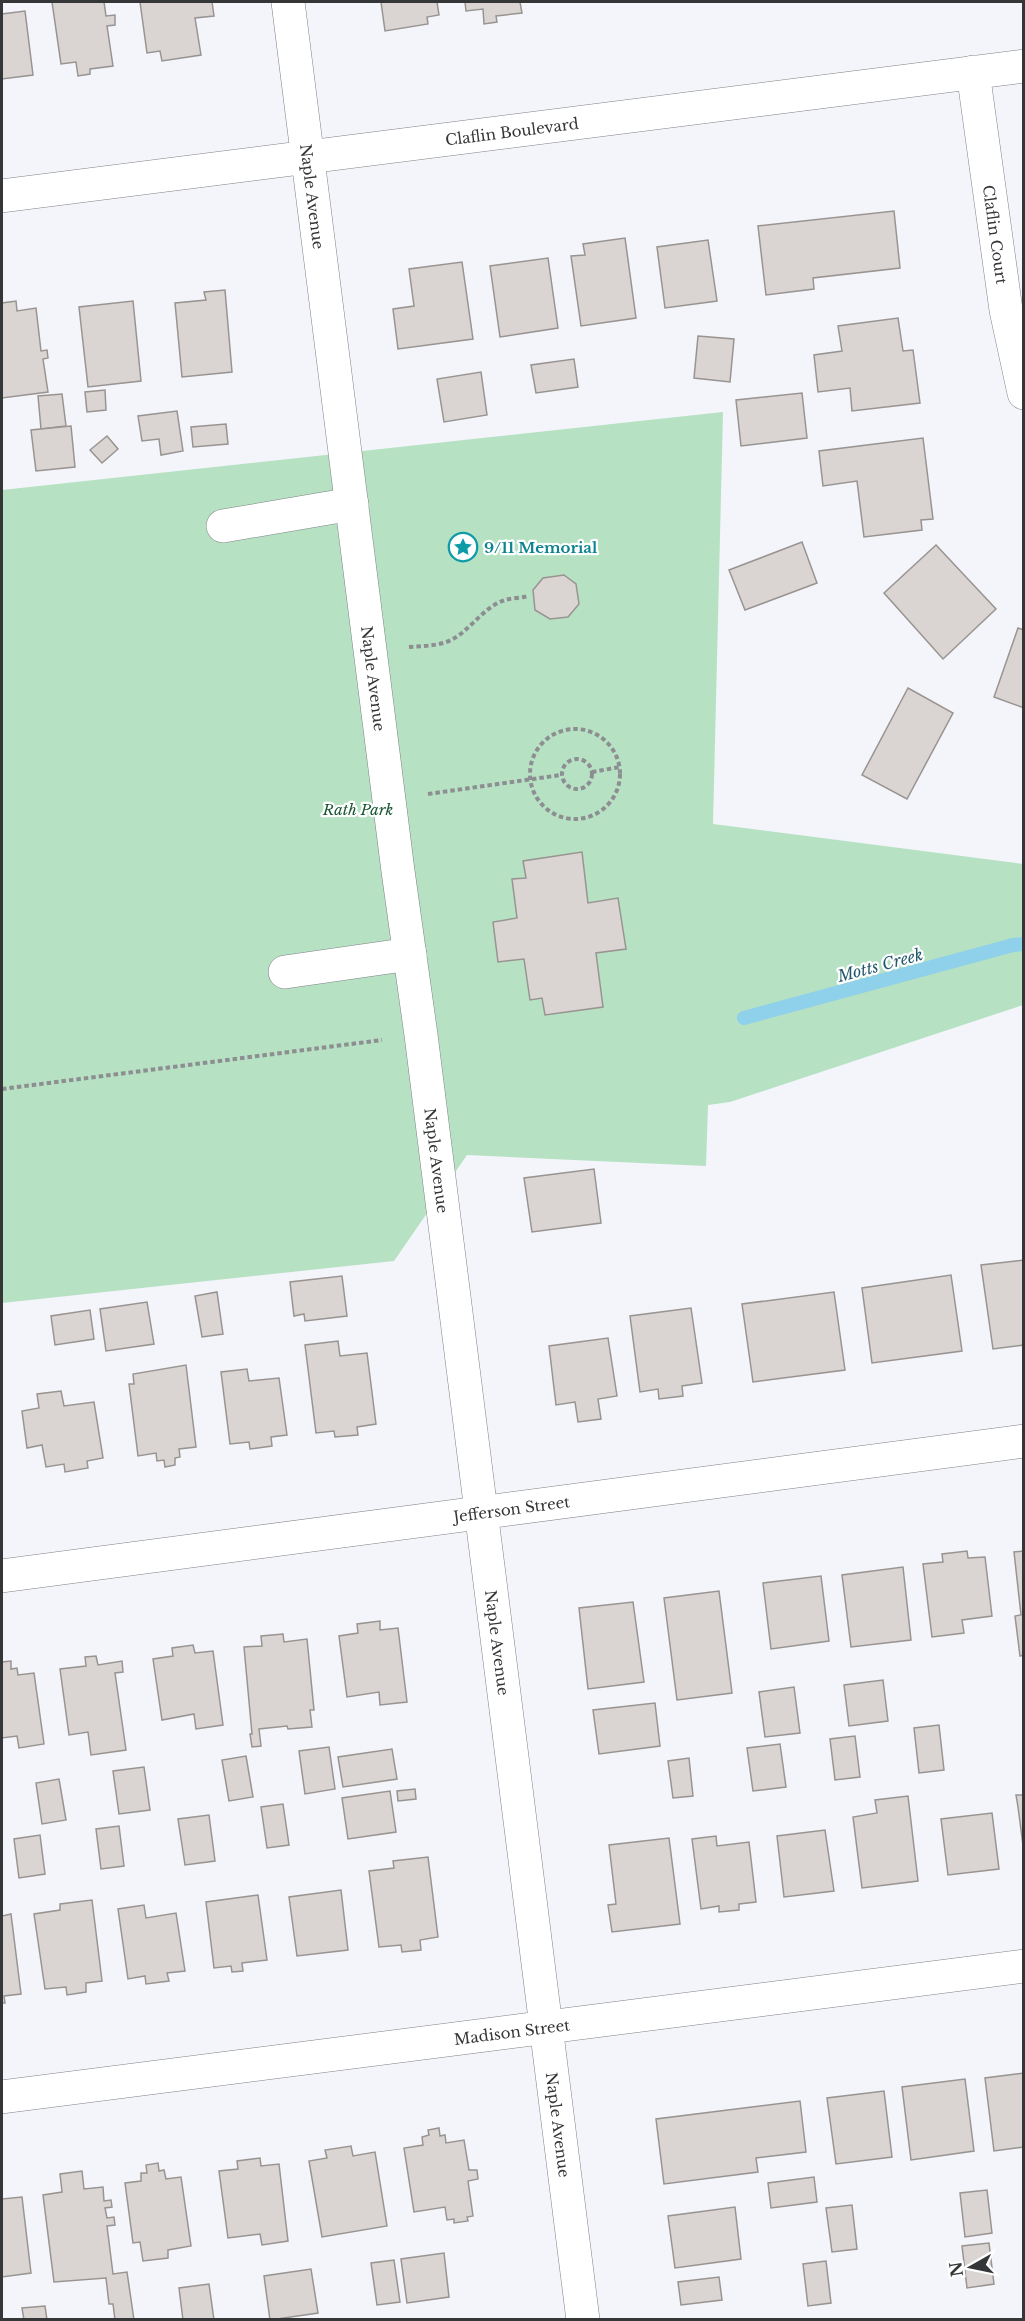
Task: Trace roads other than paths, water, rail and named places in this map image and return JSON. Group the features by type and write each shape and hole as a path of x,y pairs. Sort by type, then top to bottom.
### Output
{"street":[{"name":"Naple Avenue","path":"288,2 369,649 422,1035 583,2319"},
{"name":"Claflin Boulevard","path":"2,196 1023,66"},
{"name":"Claflin Court","path":"973,72 1006,310 1023,393"},
{"path":"223,526 352,504"},
{"path":"285,972 410,954"},
{"name":"Jefferson Street","path":"2,1576 1023,1441"},
{"name":"Madison Street","path":"2,2097 1023,1966"}],"waterway":[{"name":"Motts Creek","path":"744,1018 1013,945 1024,944"}],"place":[{"name":"9/11 Memorial","path":"463,547"}],"park label":[{"name":"Rath Park","path":"358,809"}]}
